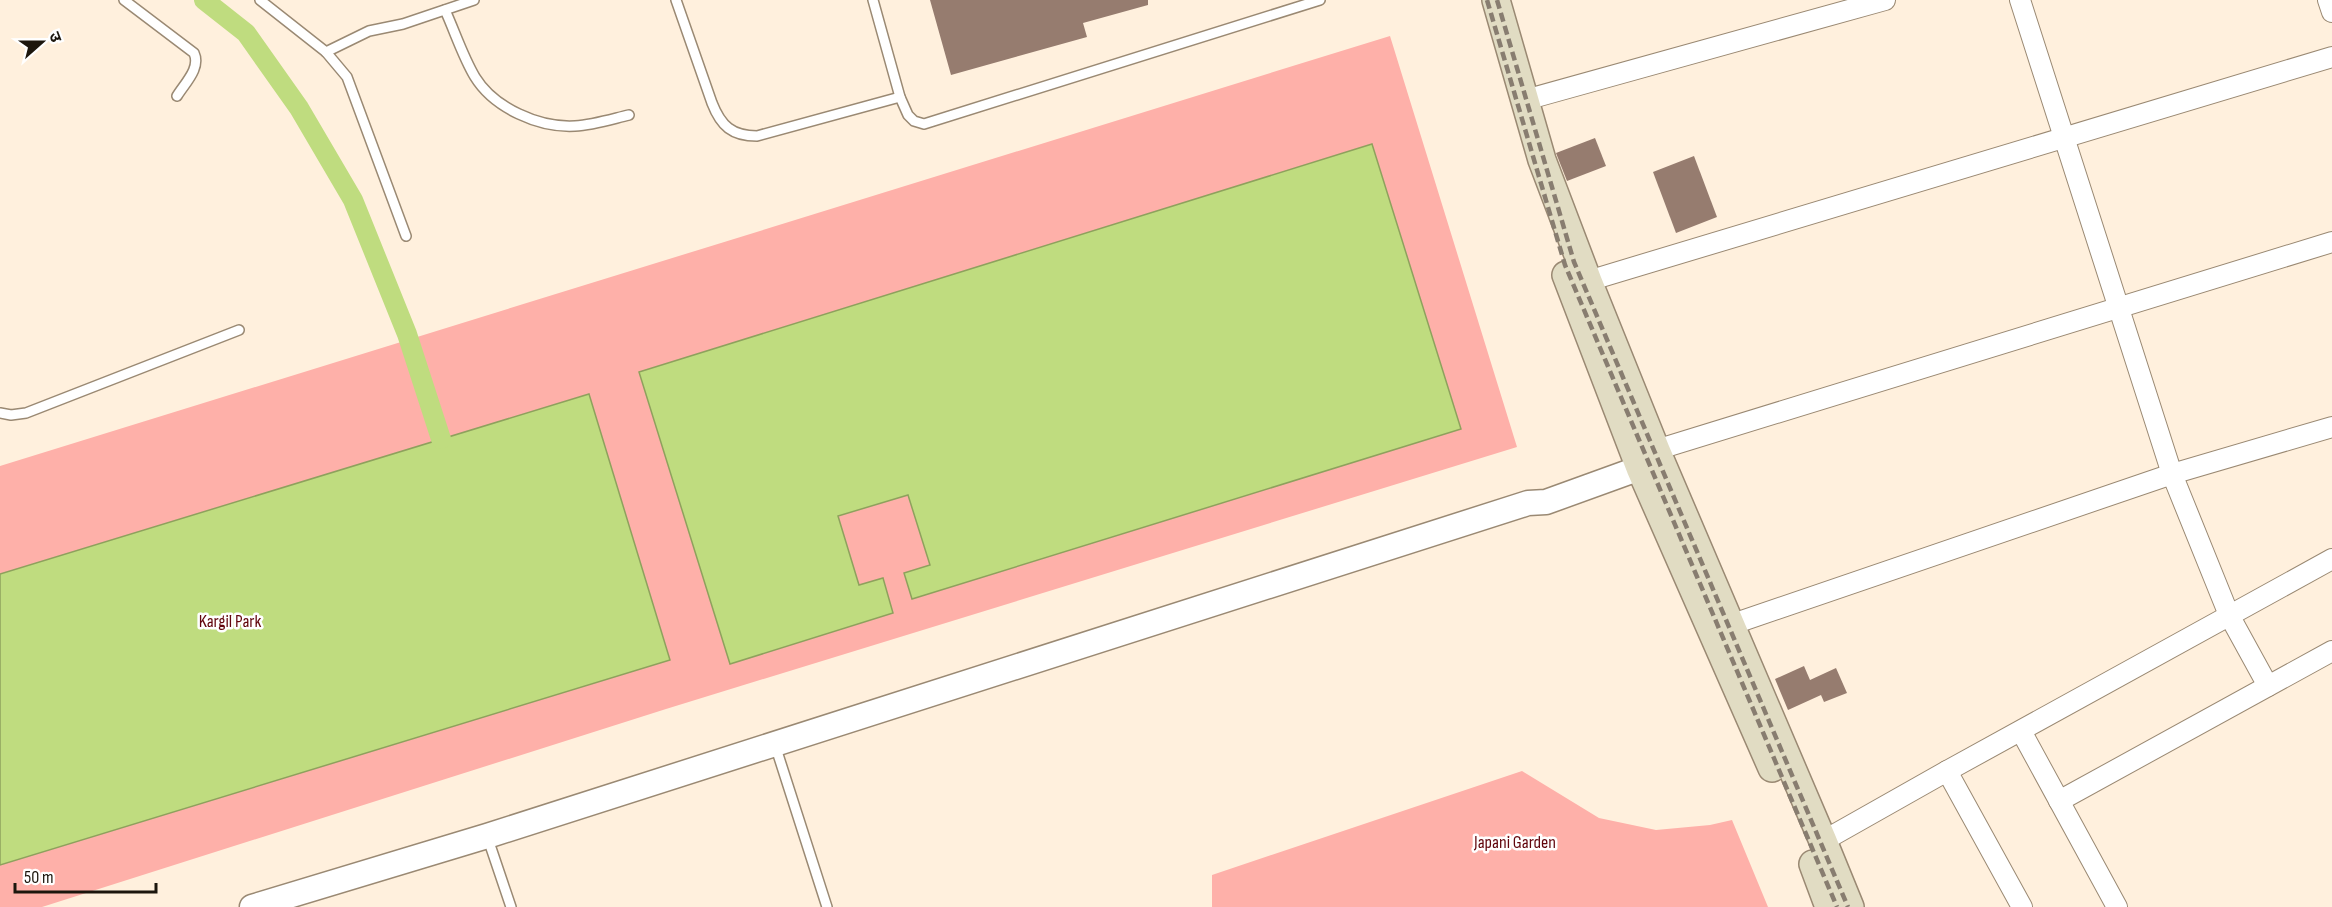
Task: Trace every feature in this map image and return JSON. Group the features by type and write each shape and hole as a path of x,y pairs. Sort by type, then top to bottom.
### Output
{"main road":[{"path":"1478,0 1525,165 1643,457 1809,852 1829,907"},
{"path":"1496,0 1542,160 1588,281 1643,457 1730,625 1850,907"}],"street":[{"path":"1525,100 1886,0"},
{"path":"2020,0 2062,137 2172,474 2229,615 2268,686"},
{"path":"2328,0 2332,12"},
{"path":"1588,281 2332,57"},
{"path":"252,907 487,836 774,742 1528,503 1546,502 1643,457 2117,307 2332,242"},
{"path":"1730,625 2172,474 2332,427"},
{"path":"1823,841 2332,559"},
{"path":"2059,801 2332,651"},
{"path":"2021,730 2117,907"},
{"path":"1947,771 2022,907"}],"lane":[{"path":"124,0 194,53 197,59 196,66 177,96"},
{"path":"260,0 339,65 353,91 406,236"},
{"path":"326,52 369,31 403,24 474,0"},
{"path":"676,0 715,112 719,120 730,130 745,136 757,136 900,97"},
{"path":"873,0 900,97 908,115 914,122 924,124 1320,0"},
{"path":"445,10 475,78 507,109 547,124 574,126 629,115"},
{"path":"0,413 11,415 26,413 239,330"},
{"path":"774,742 827,907"},
{"path":"487,836 512,907"}],"green space":[{"name":"Kargil Park","path":"1390,36 1517,447 666,709 42,907 0,907 0,466"},
{"name":"Japani Garden","path":"1522,771 1599,818 1656,830 1710,825 1732,820 1768,907 1212,907 1212,875"}],"shaded area":[{"path":"1372,144 1461,429 912,599 904,573 930,565 908,495 838,516 859,585 883,578 893,613 730,664 639,372"},
{"path":"589,394 670,660 0,865 0,574"}],"building":[{"path":"930,0 1148,0 1148,5 1083,23 1087,37 951,75"},
{"path":"1595,138 1606,166 1567,181 1556,153"},
{"path":"1694,156 1717,217 1676,233 1653,172"},
{"path":"1804,666 1810,680 1836,668 1847,693 1824,702 1821,695 1788,710 1775,679"}],"waterway":[{"path":"204,0 246,33 299,108 353,200 407,334 441,439"}],"railway":[{"path":"1487,0 1565,265 1837,907"},
{"path":"1497,0 1574,262 1848,907"}]}
